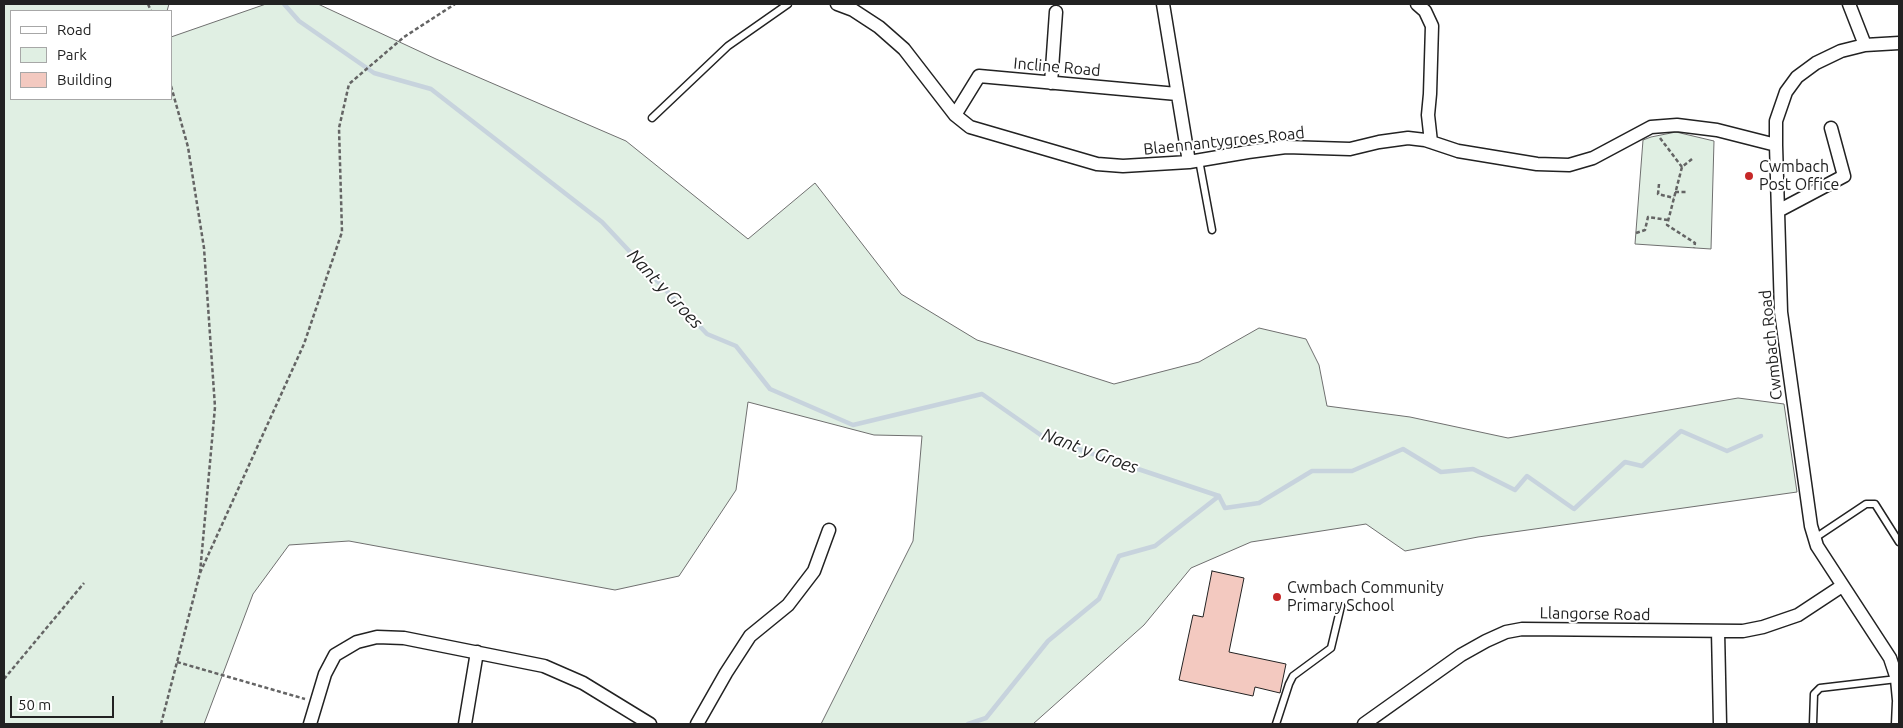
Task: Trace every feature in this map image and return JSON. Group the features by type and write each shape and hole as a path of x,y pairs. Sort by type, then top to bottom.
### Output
{"street":[{"name":"Blaennantygroes Road","path":"837,4 853,10 879,27 904,49 955,115 970,127 1097,164 1123,166 1194,161 1286,147 1350,149 1408,138 1431,142 1458,152 1537,164 1569,165 1593,158 1651,127 1677,125 1716,130 1776,146"},
{"path":"1163,4 1177,94 1194,161"},
{"path":"1417,4 1425,11 1432,26 1428,115 1431,142"},
{"path":"1849,4 1865,45"},
{"path":"1052,84 1056,12"},
{"name":"Cwmbach Road","path":"1898,724 1899,696 1897,679 1890,658 1817,546 1811,526 1781,312 1776,121 1786,92 1797,77 1816,63 1841,51 1865,45 1899,43"},
{"name":"Incline Road","path":"955,115 979,76 1177,94"},
{"path":"1778,211 1844,176 1831,128"},
{"path":"697,724 726,672 750,636 788,605 814,571 829,530"},
{"name":"Llangorse Road","path":"1364,724 1461,655 1506,632 1522,629 1743,631 1779,623 1798,615 1842,586"},
{"path":"1718,631 1720,724"},
{"path":"310,724 325,674 336,655 357,642 377,637 404,638 544,666 583,683 650,724"},
{"path":"465,724 477,652"}],"lane":[{"path":"652,118 728,46 788,4"},
{"path":"1194,161 1212,230"},
{"path":"1815,538 1866,504 1875,504 1899,542"},
{"path":"1276,724 1293,676 1331,648 1341,606"},
{"path":"1813,724 1814,694 1820,688 1897,679"}],"path":[{"path":"200,574 304,344 342,232 339,128 349,84 404,36 455,4"},
{"path":"161,724 200,574 215,407 204,248 188,147 172,90"},
{"path":"1651,127 1682,167"},
{"path":"1692,159 1682,167 1667,225 1695,243 1694,248"},
{"path":"1659,184 1658,194 1674,198"},
{"path":"1675,192 1688,192"},
{"path":"1636,234 1645,230 1648,217 1668,220"},
{"path":"4,679 84,583"},
{"path":"177,662 317,702"}],"green space":[{"path":"4,4 169,4 167,10 10,10 10,100 172,100 172,37 266,4 318,4 436,59 626,141 748,239 815,183 901,294 977,340 1114,384 1199,362 1259,328 1306,339 1319,365 1327,406 1410,417 1508,438 1738,398 1784,404 1797,492 1478,537 1405,551 1366,524 1251,542 1191,568 1144,625 1033,724 821,724 913,541 922,436 874,435 748,402 736,490 679,576 615,590 349,541 289,545 253,594 204,724 4,724"},
{"path":"1676,132 1714,141 1711,249 1635,244 1643,140"}],"building":[{"path":"1212,571 1244,578 1229,652 1286,664 1280,693 1255,687 1253,696 1179,680 1193,615 1203,617"}],"waterway":[{"name":"Nant y Groes","path":"284,4 299,21 374,73 431,89 602,222 707,334 736,346 770,389 853,425 982,394 1045,438 1219,496"},
{"path":"968,724 986,718 1048,641 1099,599 1119,556 1155,546 1219,496 1225,508 1259,503 1312,471 1352,471 1403,449 1441,472 1473,469 1515,490 1527,476 1574,509 1625,462 1642,466 1681,431 1727,451 1761,436"}],"place":[{"name":"Cwmbach Post Office","path":"1749,176"},
{"name":"Cwmbach Community Primary School","path":"1277,597"}]}
